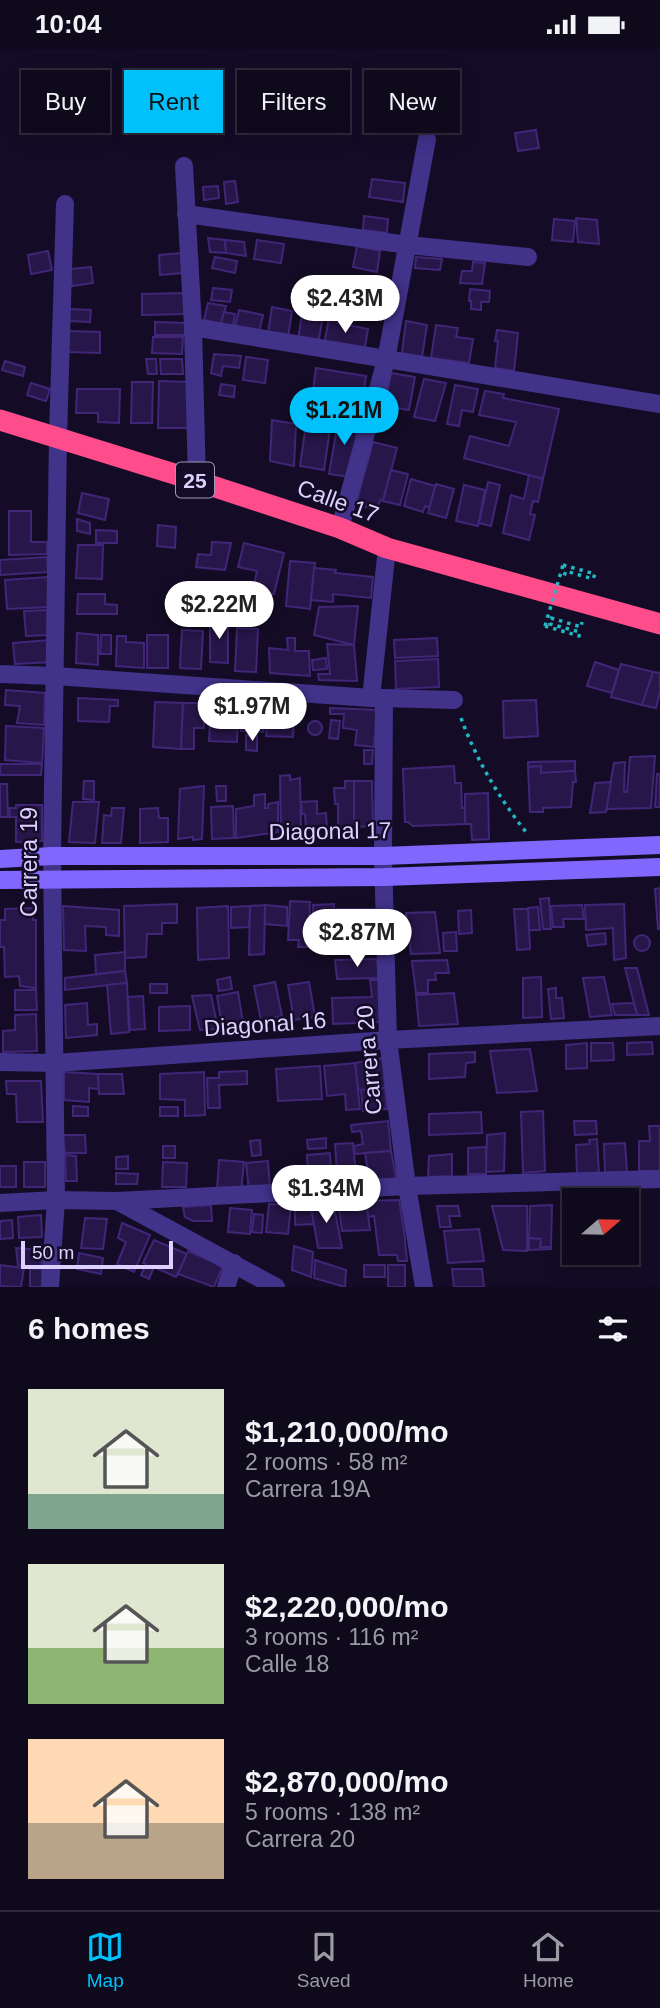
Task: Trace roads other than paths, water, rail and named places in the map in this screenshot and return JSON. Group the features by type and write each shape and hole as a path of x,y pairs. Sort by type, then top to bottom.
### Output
{"highway":[{"name":"Calle 17","path":"0,420 58,436 340,528 387,548 660,624"}],"street":[{"path":"340,528 386,360 427,139"},
{"path":"184,166 193,327 197,481"},
{"name":"Carrera 19","path":"50,1287 56,1200 52,856 58,436 65,204"},
{"path":"187,214 408,245 528,257"},
{"path":"193,327 660,404"},
{"name":"Carrera 20","path":"387,548 378,698 388,1040 407,1186 424,1287"},
{"path":"0,674 55,675 378,698 454,700"},
{"name":"Diagonal 17","path":"0,859 52,856 383,856 660,845"},
{"name":"Diagonal 17","path":"0,880 384,877 660,867"},
{"name":"Diagonal 16","path":"0,1062 55,1063 660,1025"},
{"path":"0,1203 118,1201 407,1186 660,1179"},
{"path":"118,1201 276,1287"},
{"path":"226,1287 234,1263"}]}
